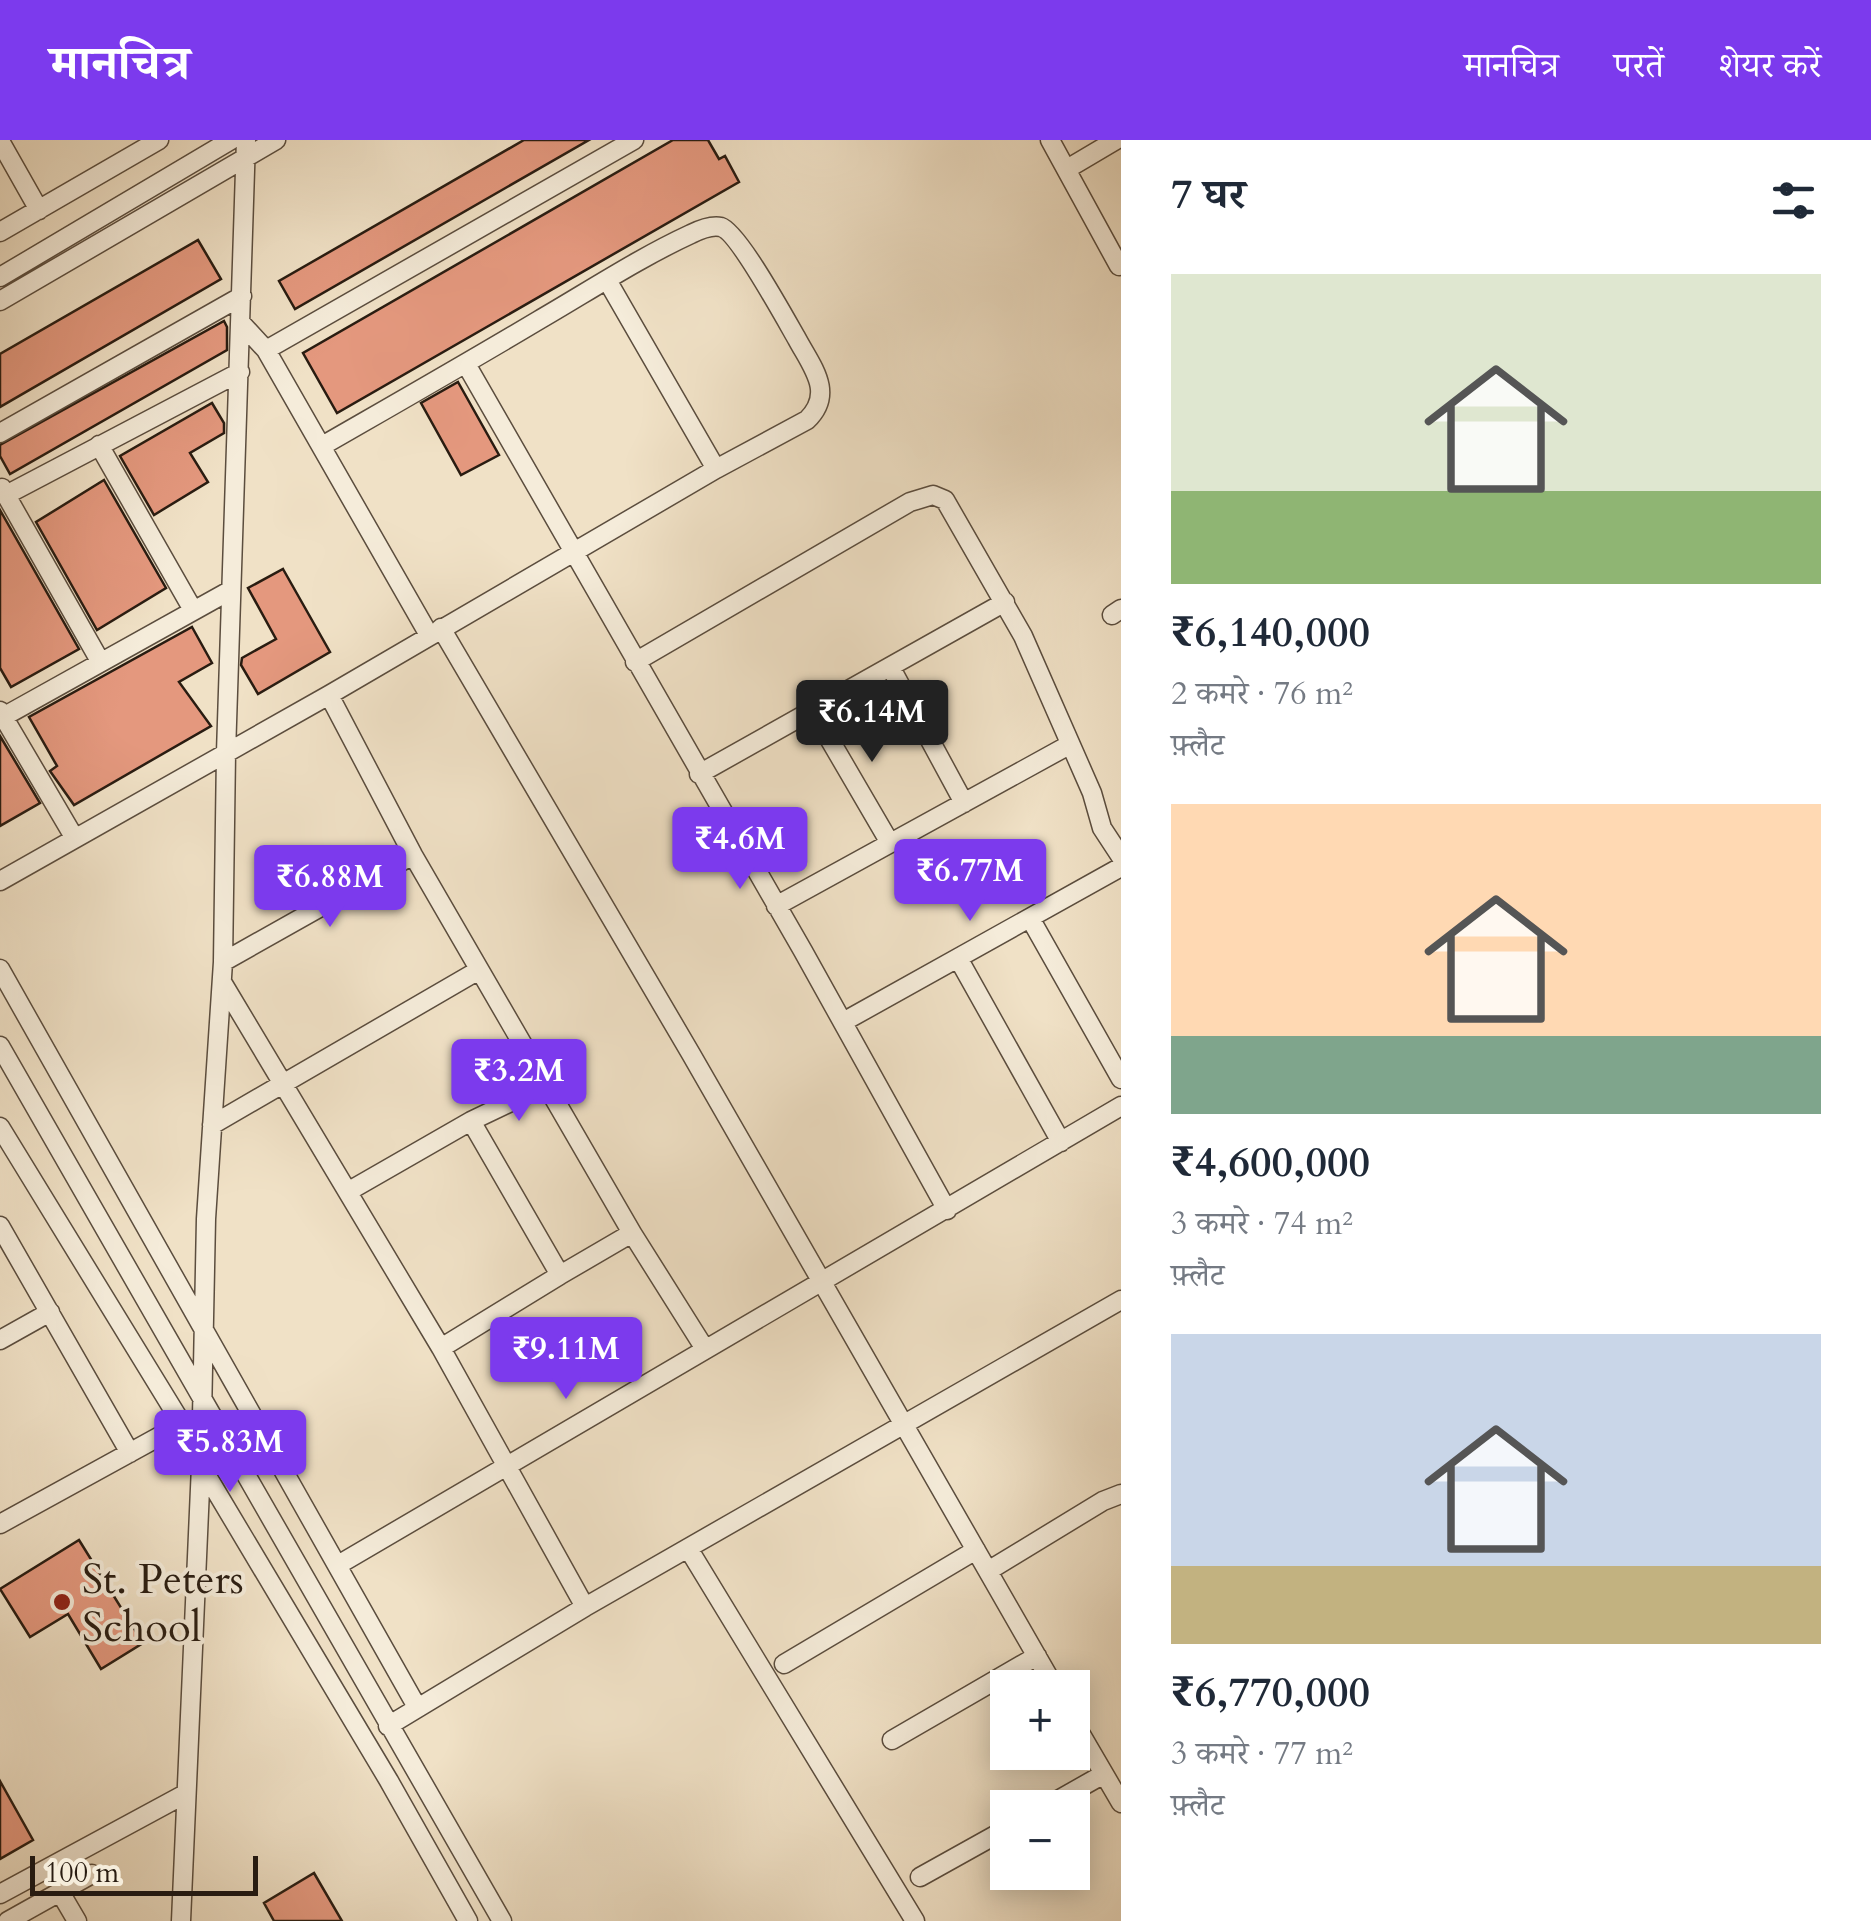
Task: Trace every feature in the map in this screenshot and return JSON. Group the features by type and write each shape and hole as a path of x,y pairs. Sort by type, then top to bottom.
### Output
{"street":[{"path":"0,232 159,140"},
{"path":"0,278 231,140"},
{"path":"0,301 246,149 276,140"},
{"path":"266,350 634,140"},
{"path":"1050,140 1119,266"},
{"path":"1066,169 1116,140"},
{"path":"0,142 39,210"},
{"path":"181,1921 212,1124 223,962 246,149"},
{"path":"0,881 329,695 716,468 807,420 818,410 822,398 820,384 795,336 733,235 721,227 692,233 322,446"},
{"path":"607,280 716,468"},
{"path":"0,433 242,296"},
{"path":"242,324 266,350 435,631 906,1426 1044,1670"},
{"path":"466,364 947,1210"},
{"path":"100,661 3,490 240,372"},
{"path":"99,444 193,610"},
{"path":"635,662 926,496 945,500 1006,602 1092,793 1102,828 1121,857"},
{"path":"74,838 2,714 231,590"},
{"path":"699,774 1006,602"},
{"path":"891,668 964,803"},
{"path":"329,695 413,856 632,1233 704,1348"},
{"path":"813,711 890,843"},
{"path":"776,906 1069,745"},
{"path":"223,962 413,856"},
{"path":"843,1022 1121,866"},
{"path":"1030,918 1121,1080"},
{"path":"958,958 1061,1142"},
{"path":"0,969 417,1707"},
{"path":"212,1124 479,970"},
{"path":"222,982 442,1348 584,1607"},
{"path":"0,1046 502,1921"},
{"path":"350,1191 471,1121 546,1085"},
{"path":"338,1565 1121,1106"},
{"path":"471,1121 560,1274"},
{"path":"0,1127 182,1424 201,1466 389,1781 463,1919"},
{"path":"0,1226 130,1453"},
{"path":"442,1348 632,1233"},
{"path":"388,1726 584,1607 1120,1302"},
{"path":"0,1340 50,1312"},
{"path":"0,1524 182,1424"},
{"path":"988,1571 1121,1494"},
{"path":"688,1548 915,1921"},
{"path":"784,1664 976,1550"},
{"path":"892,1740 1037,1656"},
{"path":"1090,1750 1121,1804"},
{"path":"1076,1790 1104,1774"},
{"path":"0,1894 185,1794"},
{"path":"920,1877 990,1838"},
{"path":"8,1921 39,1914 60,1892 92,1874"},
{"path":"60,1892 77,1921"}],"building":[{"path":"524,140 589,140 295,309 279,281"},
{"path":"673,140 708,140 719,159 725,156 739,182 337,413 303,353"},
{"path":"198,240 221,279 0,407 0,354"},
{"path":"224,321 227,350 10,474 0,456 0,445"},
{"path":"458,382 499,455 461,475 421,403"},
{"path":"212,403 224,423 224,433 190,453 208,482 154,515 120,456"},
{"path":"104,480 166,588 97,630 36,522"},
{"path":"0,510 79,649 11,687 0,668"},
{"path":"283,569 330,652 258,694 241,665 242,658 276,639 248,588"},
{"path":"192,627 212,663 179,682 211,726 74,805 50,771 57,766 29,717"},
{"path":"0,736 40,803 0,826"},
{"name":"St. Peters School","path":"79,1540 143,1643 101,1669 68,1614 30,1637 0,1589"},
{"path":"0,1781 33,1840 0,1859"},
{"path":"314,1873 342,1921 274,1921 264,1903"}],"place":[{"name":"St. Peters School","path":"62,1602"}]}
